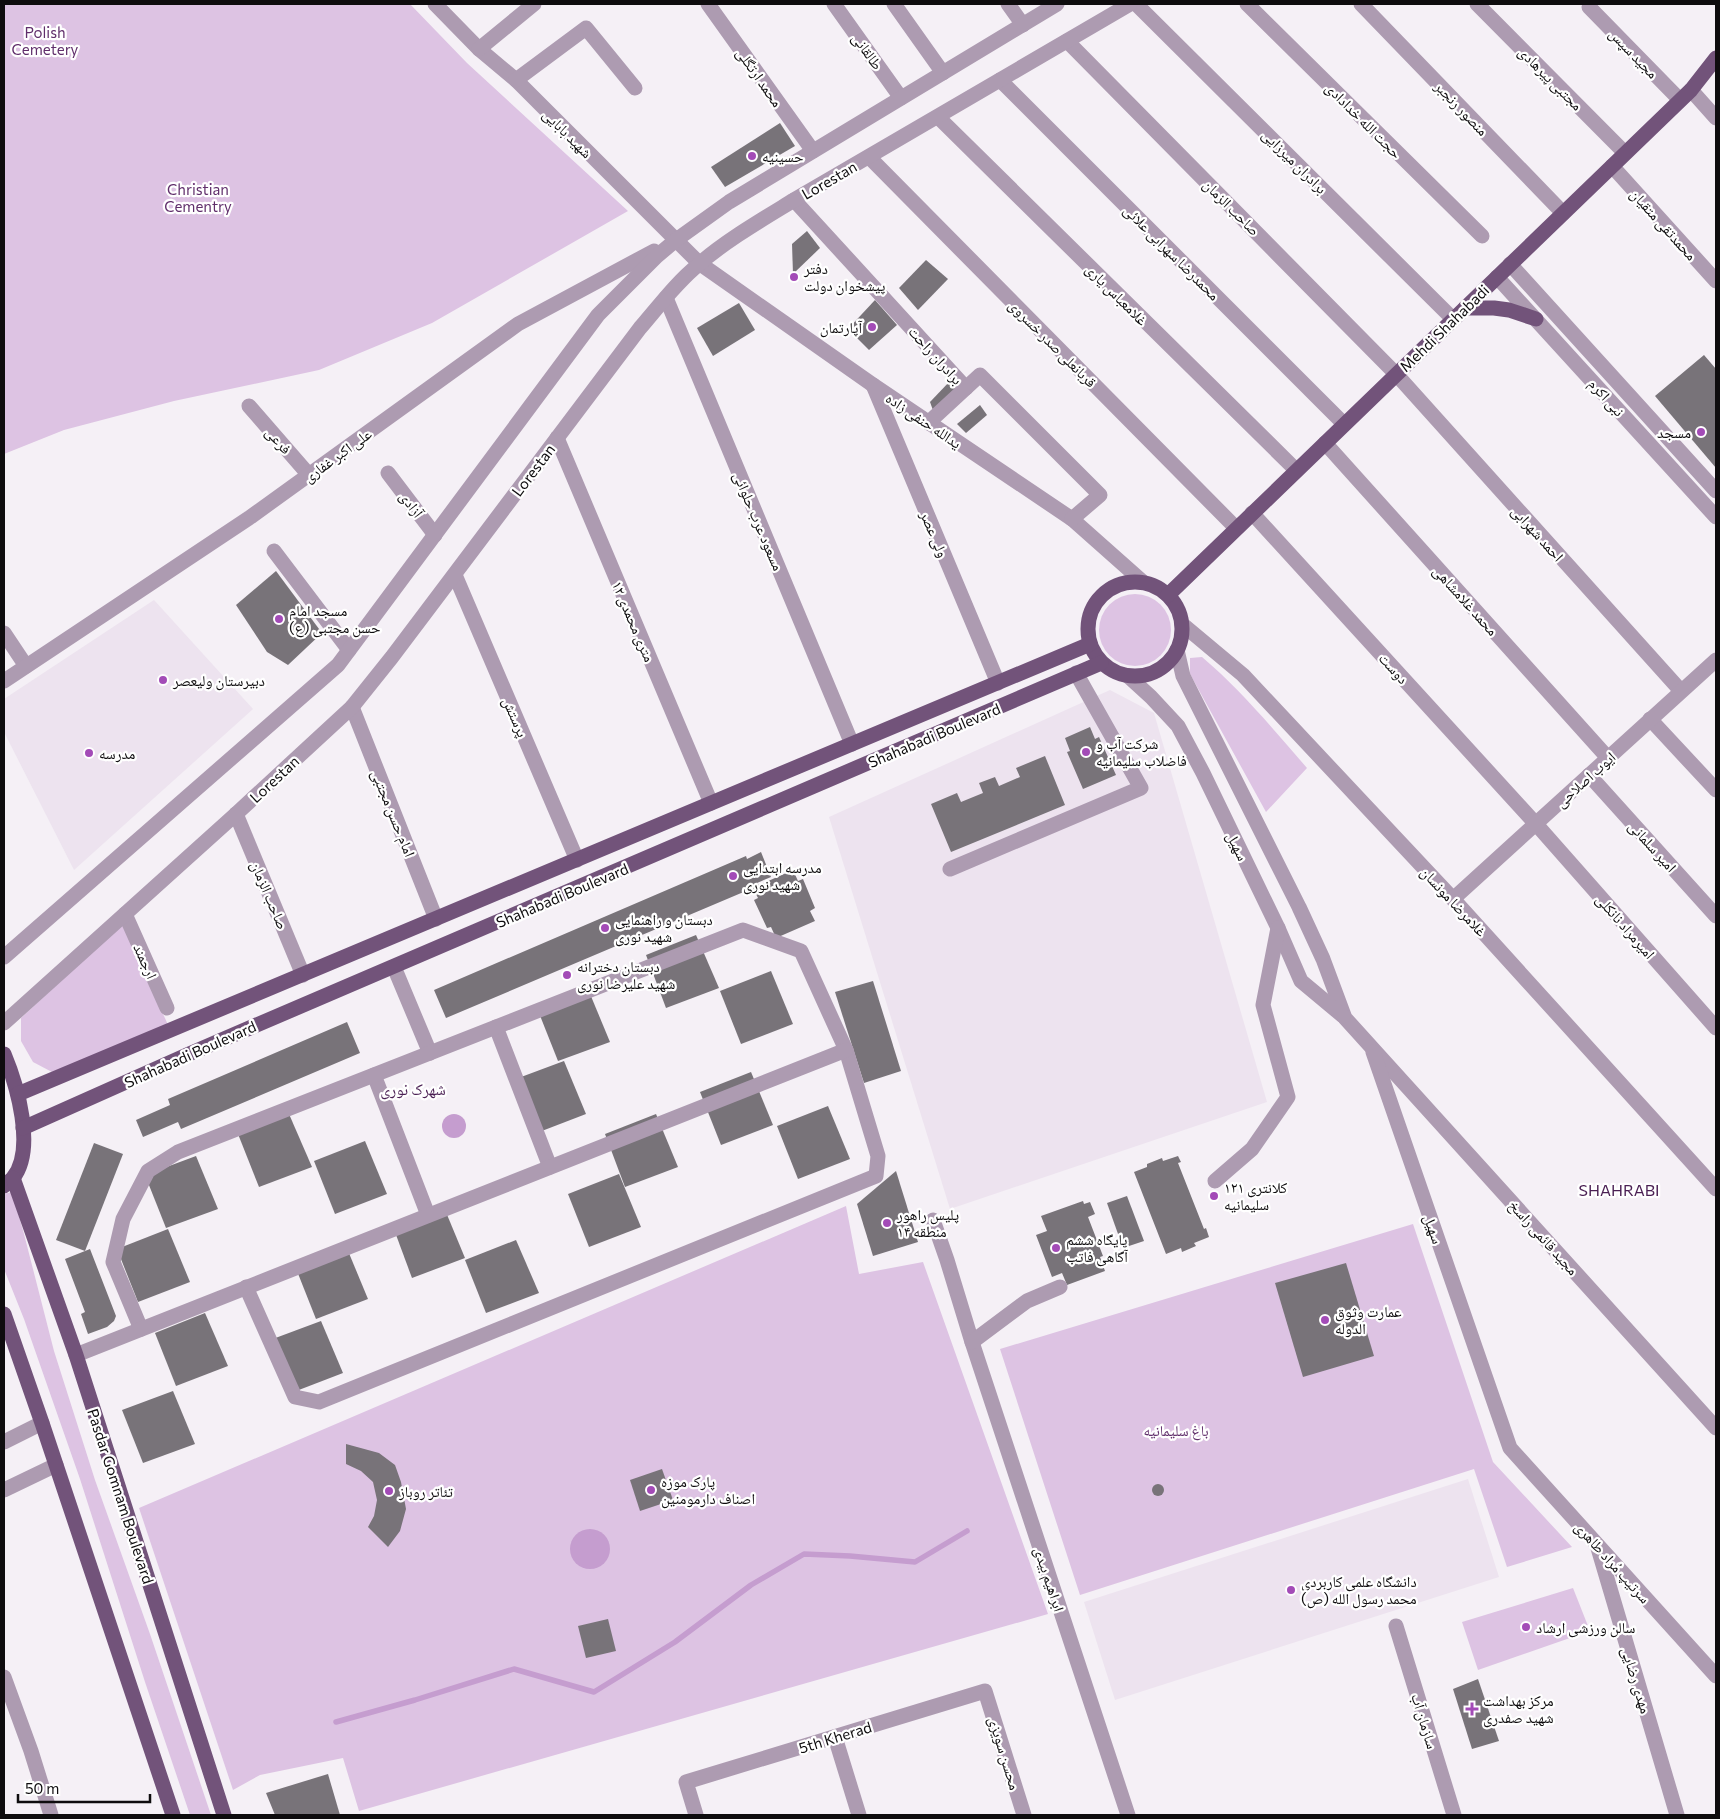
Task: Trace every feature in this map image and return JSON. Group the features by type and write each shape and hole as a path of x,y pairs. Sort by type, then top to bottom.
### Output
{"main road":[{"name":"Mehdi Shahabadi","path":"1168,595 1685,95 1716,58"},
{"path":"1465,308 1509,310 1536,319"},
{"path":"1128,582 1143,582 1156,587 1168,595 1177,608 1182,624 1182,637 1177,650 1169,662 1157,671 1143,676 1128,676 1113,672 1101,662 1090,644 1088,621 1093,607 1101,595 1114,586 1128,582"},
{"name":"Shahabadi Boulevard","path":"18,1094 1090,644"},
{"name":"Shahabadi Boulevard","path":"23,1128 189,1054 1101,662"},
{"path":"4,1054 18,1094 23,1128 23,1147 18,1166 8,1182"},
{"name":"Pasdar Gomnam Boulevard","path":"8,1182 76,1355 224,1815"},
{"path":"4,1314 173,1815"}],"street":[{"name":"شهید بابایی","path":"435,4 516,80 699,263"},
{"path":"480,48 534,4"},
{"name":"محمد ارتگلی","path":"708,4 813,151"},
{"name":"طالقانی","path":"834,4 901,98"},
{"path":"894,4 942,73"},
{"path":"1008,4 1023,24"},
{"path":"4,957 338,665 598,315 657,256 728,202 1057,4"},
{"name":"Lorestan","path":"4,1023 352,707 392,657 640,328 681,280 699,263 755,224 794,200 1130,4"},
{"name":"برادران میرزایی","path":"1136,4 1453,319"},
{"name":"حجت الله خدادادی","path":"1247,4 1482,236"},
{"name":"منصور رنجبر","path":"1361,4 1563,213"},
{"name":"مجتبی پیرهادی","path":"1477,4 1625,153"},
{"name":"مجید سپس","path":"1589,7 1685,95 1716,118"},
{"path":"516,80 586,28 635,88"},
{"name":"صاحب الزمان","path":"1067,41 1396,374"},
{"name":"محمدرضا سهرابی علائی","path":"1000,80 1344,424"},
{"name":"غلامعباس یاری","path":"938,117 1296,470"},
{"name":"قربانعلی صدر خسروی","path":"869,157 1236,528"},
{"name":"محمدتقی متقیان","path":"1612,166 1716,281"},
{"name":"برادران راحت","path":"794,200 966,388 980,375 1100,495 1072,519"},
{"name":"علی اکبر غفاری","path":"4,681 250,518 518,324 676,240"},
{"name":"یدالله حنفی زاده","path":"699,263 928,423 1072,519 1143,582"},
{"name":"نبی اکرم","path":"1510,264 1716,491"},
{"name":"نبی اکرم","path":"1497,277 1716,517"},
{"name":"مسعود عرب حلوائی","path":"666,298 852,744"},
{"name":"احمد شهرابی","path":"1396,374 1681,692"},
{"name":"ولی عصر","path":"873,385 998,683"},
{"path":"928,423 966,388"},
{"name":"فرعی","path":"249,406 309,474"},
{"name":"۱۲ متری محمدی","path":"557,438 712,803"},
{"name":"محمد غلامشاهی","path":"1325,443 1608,758"},
{"name":"آزادی","path":"388,473 435,535"},
{"name":"دوست","path":"1252,513 1536,824"},
{"path":"274,551 349,650"},
{"name":"پرستش","path":"454,575 578,860"},
{"name":"غلامرضا مونسان","path":"1182,624 1243,675 1453,899 1716,1189"},
{"path":"4,634 26,666"},
{"name":"سهیل","path":"1177,650 1183,676 1299,907 1323,960 1345,1018"},
{"name":"ایوب اصلاحی","path":"1453,899 1650,719 1713,668"},
{"path":"950,869 1141,788 1076,673"},
{"name":"سهیل","path":"1128,676 1178,726 1203,773 1302,981 1345,1018 1371,1045 1510,1448"},
{"name":"امام حسن مجتبی","path":"352,707 436,919"},
{"path":"1650,719 1716,790"},
{"name":"امیر سلمانی","path":"1589,775 1716,916"},
{"name":"صاحب الزمان","path":"236,814 303,975"},
{"name":"امیرمراد نانکلی","path":"1536,824 1716,1028"},
{"name":"ارجمند","path":"126,914 168,1008"},
{"path":"1215,1181 1252,1149 1288,1097 1263,1005 1278,928"},
{"path":"141,1329 114,1262 123,1219 148,1171 178,1152 743,930 801,951 846,1050 878,1156 876,1176 319,1402 296,1397 246,1287"},
{"path":"394,966 430,1053"},
{"path":"496,1027 550,1167"},
{"name":"مجید قائمی راسخ","path":"1371,1045 1716,1428"},
{"path":"76,1355 846,1050"},
{"path":"374,1075 428,1215"},
{"name":"ابراهیم بیدی","path":"933,1220 1128,1815"},
{"path":"972,1342 1027,1301 1060,1287"},
{"path":"4,1442 42,1423"},
{"name":"سرتیپ مُراد طاهری","path":"1510,1448 1716,1676"},
{"path":"4,1490 56,1464"},
{"name":"مهدی رضایی","path":"1597,1544 1677,1815"},
{"name":"سازمان آب","path":"1396,1626 1454,1815"},
{"path":"4,1677 31,1751 51,1815"},
{"name":"5th Kherad","path":"696,1815 686,1782 985,1691"},
{"name":"محسن سویزی","path":"985,1691 1024,1815"},
{"path":"835,1737 859,1815"}],"shaded area":[{"path":"154,600 253,709 74,870 4,732 4,699"},
{"name":"شرکت آب و فاضلاب سلیمانیه","path":"1110,690 1154,713 1267,1102 950,1209 829,817"},
{"path":"454,1114 463,1117 466,1126 463,1135 454,1138 445,1135 442,1126 445,1117"},
{"name":"دانشگاه علمی کاربردی محمد رسول الله (ص)","path":"1468,1479 1499,1577 1115,1700 1084,1602"},
{"path":"586,1529 594,1529 601,1532 607,1538 610,1549 607,1560 601,1566 594,1569 586,1569 579,1566 573,1560 570,1553 570,1545 573,1538 579,1532"}],"green space":[{"name":"Christian Cementry","path":"4,4 410,4 467,63 628,211 432,323 319,370 174,401 64,430 4,454"},
{"path":"1142,594 1161,604 1169,616 1171,630 1169,644 1161,656 1149,664 1128,666 1109,656 1101,644 1099,623 1109,604 1121,596"},
{"path":"1202,657 1244,697 1307,768 1266,812 1190,674 1190,658"},
{"path":"122,924 169,1027 52,1072 33,1062 21,1041 21,1018"},
{"path":"12,1192 54,1351 95,1480 150,1634 211,1815 190,1815 80,1479 24,1319 4,1269 4,1194"},
{"path":"846,1206 859,1274 923,1262 1048,1614 359,1811 343,1758 260,1775 233,1790 139,1508"},
{"name":"باغ سلیمانیه","path":"1413,1224 1493,1462 1572,1547 1507,1567 1474,1469 1080,1595 1000,1349"},
{"name":"سالن ورزشی ارشاد","path":"1573,1588 1590,1631 1478,1670 1462,1622"}],"building":[{"name":"حسینیه","path":"780,123 795,146 725,187 711,167"},
{"path":"807,231 820,248 793,274 792,244"},
{"path":"926,260 948,279 918,310 899,288"},
{"name":"آپارتمان","path":"875,300 897,325 869,350 848,329"},
{"path":"739,303 755,330 713,356 697,328"},
{"name":"مسجد","path":"1704,355 1716,369 1716,468 1655,396"},
{"path":"951,380 958,388 934,413 930,402"},
{"path":"980,405 987,415 966,433 957,424"},
{"name":"مسجد امام حسن مجتبی (ع)","path":"276,571 322,633 288,665 267,652 236,605"},
{"path":"1090,727 1095,739 1099,737 1116,775 1083,789 1067,752 1070,751 1065,738"},
{"path":"1045,756 1065,805 951,852 931,804 957,793 961,802 983,793 979,783 995,777 999,786 1020,777 1016,768"},
{"path":"761,852 771,877 757,883 759,885 793,870 798,881 803,879 815,908 810,911 815,921 776,938 771,927 767,928 754,900 758,898 753,888 446,1018 434,990 746,856 747,859"},
{"path":"696,935 719,988 666,1008 646,955"},
{"path":"771,971 793,1024 741,1044 720,991"},
{"path":"873,981 901,1071 864,1083 835,992"},
{"path":"588,989 610,1042 558,1061 537,1008"},
{"path":"347,1022 360,1053 181,1129 178,1122 143,1137 136,1120 170,1105 168,1099"},
{"path":"564,1061 586,1114 534,1134 513,1080"},
{"path":"751,1072 773,1125 721,1145 700,1092"},
{"path":"828,1106 850,1159 798,1179 777,1126"},
{"path":"289,1114 312,1167 259,1187 238,1134"},
{"path":"656,1114 678,1167 625,1187 605,1134"},
{"path":"365,1141 387,1194 335,1214 314,1161"},
{"path":"94,1143 123,1154 85,1251 56,1240"},
{"path":"196,1156 218,1209 166,1228 145,1175"},
{"path":"1178,1156 1181,1162 1178,1163 1204,1229 1206,1228 1209,1237 1194,1243 1196,1246 1182,1252 1181,1248 1166,1254 1134,1172 1162,1158 1163,1161"},
{"name":"پلیس راهور منطقه ۱۴","path":"896,1171 918,1242 873,1256 857,1204"},
{"path":"619,1174 641,1227 589,1247 568,1194"},
{"path":"1127,1196 1144,1241 1123,1248 1107,1203"},
{"path":"1083,1201 1084,1204 1090,1202 1095,1214 1088,1217 1103,1256 1100,1257 1105,1271 1067,1285 1062,1273 1052,1277 1036,1235 1047,1231 1041,1216"},
{"path":"443,1205 465,1258 412,1278 392,1224"},
{"path":"168,1229 190,1282 138,1302 117,1249"},
{"path":"516,1240 539,1293 486,1313 465,1260"},
{"path":"346,1246 368,1299 316,1319 295,1266"},
{"path":"90,1249 116,1316 114,1321 107,1327 88,1334 81,1314 85,1312 65,1259"},
{"name":"عمارت وثوق الدوله","path":"1346,1263 1374,1356 1303,1377 1275,1283"},
{"path":"205,1313 228,1366 176,1386 155,1333"},
{"path":"321,1321 343,1373 291,1393 270,1340"},
{"path":"173,1391 195,1444 143,1463 122,1410"},
{"name":"تئاتر روباز","path":"346,1444 379,1453 395,1465 401,1482 406,1509 400,1531 388,1547 368,1527 374,1516 377,1500 373,1482 361,1471 346,1464"},
{"name":"پارک موزه اصناف دارمومنین","path":"662,1469 673,1500 640,1511 630,1480"},
{"path":"1156,1484 1160,1484 1164,1490 1160,1496 1156,1496 1152,1492 1152,1488"},
{"path":"608,1619 616,1651 586,1658 578,1626"},
{"path":"1478,1679 1499,1741 1472,1749 1453,1689"},
{"path":"328,1774 340,1815 275,1815 266,1793"}],"waterway":[{"path":"336,1722 514,1669 594,1692 675,1642 751,1585 804,1554 915,1562 967,1531"}],"place":[{"name":"حسینیه","path":"752,156"},
{"name":"دفتر پیشخوان دولت","path":"794,277"},
{"name":"آپارتمان","path":"872,327"},
{"name":"مسجد","path":"1701,432"},
{"name":"مسجد امام حسن مجتبی (ع)","path":"279,619"},
{"name":"دبیرستان ولیعصر","path":"163,680"},
{"name":"شرکت آب و فاضلاب سلیمانیه","path":"1086,752"},
{"name":"مدرسه","path":"89,753"},
{"name":"مدرسه ابتدایی شهید نوری","path":"733,876"},
{"name":"دبستان و راهنمایی شهید نوری","path":"605,928"},
{"name":"دبستان دخترانه شهید علیرضا نوری","path":"567,975"},
{"name":"كلانتری ١٢١ سلیمانیه","path":"1214,1196"},
{"name":"پلیس راهور منطقه ۱۴","path":"887,1223"},
{"name":"پایگاه ششم آگاهی فاتب","path":"1056,1248"},
{"name":"عمارت وثوق الدوله","path":"1325,1320"},
{"name":"پارک موزه اصناف دارمومنین","path":"651,1490"},
{"name":"تئاتر روباز","path":"389,1491"},
{"name":"دانشگاه علمی کاربردی محمد رسول الله (ص)","path":"1291,1590"},
{"name":"سالن ورزشی ارشاد","path":"1526,1627"},
{"name":"مرکز بهداشت شهید صفدری","path":"1472,1709"}],"district":[{"name":"شهرک نوری","path":"413,1088"},
{"name":"SHAHRABI","path":"1619,1189"}],"park label":[{"name":"Polish Cemetery","path":"45,40"}]}
